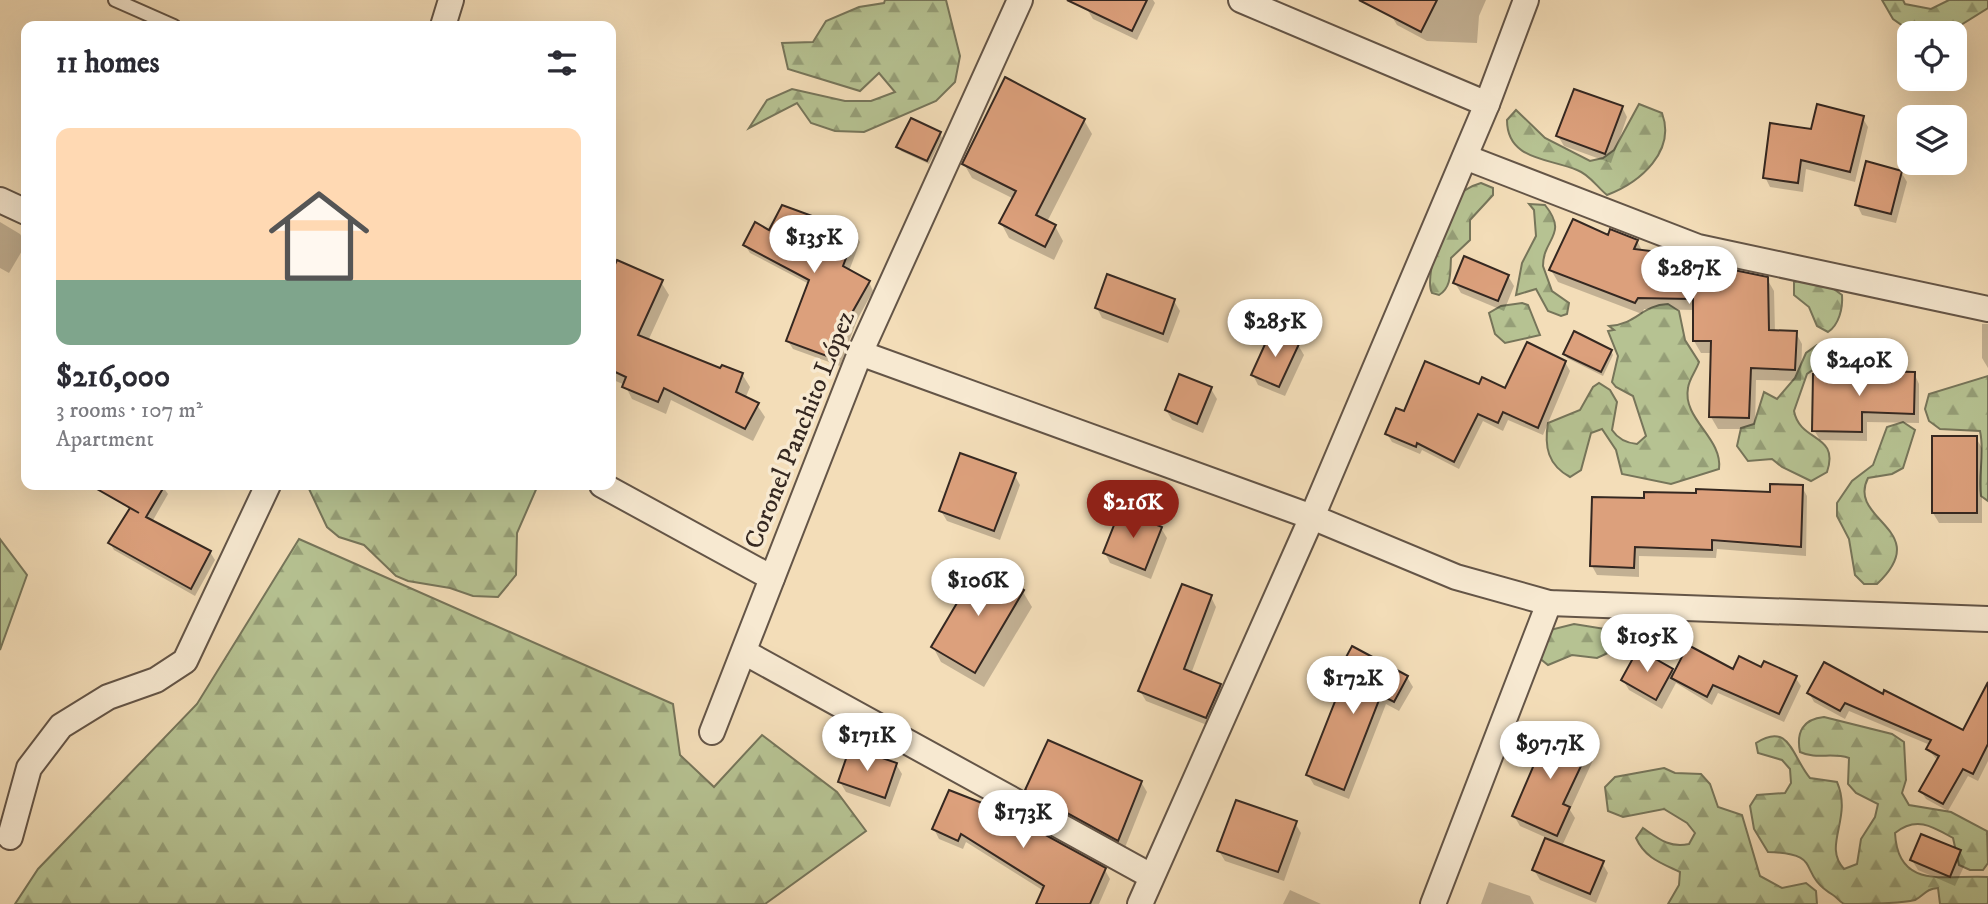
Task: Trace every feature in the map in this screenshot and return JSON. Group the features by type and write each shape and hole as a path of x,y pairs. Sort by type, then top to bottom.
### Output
{"street":[{"path":"445,21 452,0"},
{"name":"Coronel Panchito López","path":"712,732 860,353 1020,0"},
{"path":"1241,0 1487,104"},
{"path":"1140,904 1312,517 1487,104 1526,0"},
{"path":"1465,157 1698,247 1988,309"},
{"path":"0,201 21,210"},
{"path":"860,353 1312,517 1456,577 1549,603 1988,619"},
{"path":"10,837 29,768 61,726 108,697 156,680 185,661 266,490"},
{"path":"611,490 772,578"},
{"path":"1433,904 1549,603"},
{"path":"744,652 1151,876"}],"lane":[{"path":"115,0 163,21"}],"green space":[{"path":"885,0 946,0 960,56 955,82 936,101 864,132 835,131 811,123 797,103 749,128 767,100 792,89 845,101 871,101 895,92 879,73 860,91 788,69 782,43 813,42 826,21 859,7 884,3"},
{"path":"1882,0 1903,0 1905,4 1931,9 1949,0 1988,0 1988,8 1967,21 1897,22"},
{"path":"1639,104 1662,113 1665,127 1660,152 1632,182 1607,195 1581,172 1522,150 1514,143 1509,133 1507,120 1516,110 1545,138 1590,161 1603,158 1614,150"},
{"path":"1481,183 1493,188 1493,195 1470,220 1470,240 1451,258 1450,279 1446,288 1439,295 1432,293 1430,285 1433,261 1451,209 1457,197"},
{"path":"1529,204 1545,205 1555,223 1543,266 1552,291 1569,303 1567,314 1561,316 1548,311 1536,289 1516,295 1522,263 1536,236 1534,210"},
{"path":"1805,279 1831,287 1842,295 1840,316 1828,332 1817,326 1809,307 1794,295 1794,282"},
{"path":"1522,303 1528,305 1540,335 1505,343 1495,334 1489,313 1501,306"},
{"path":"1668,304 1679,311 1685,340 1699,362 1689,385 1688,399 1696,419 1715,448 1719,469 1671,484 1622,474 1616,450 1602,429 1591,433 1581,470 1570,477 1557,467 1549,454 1548,423 1580,410 1593,387 1599,383 1610,390 1617,402 1612,430 1614,433 1629,443 1637,444 1646,436 1633,396 1612,382 1618,356 1608,331 1614,330 1609,326 1619,325 1651,308"},
{"path":"1817,345 1822,350 1824,362 1807,374 1794,411 1804,429 1824,444 1830,459 1827,472 1811,481 1772,459 1748,461 1737,446 1741,428 1754,424 1764,392 1777,399 1795,378 1806,353"},
{"path":"1988,376 1988,501 1981,496 1980,431 1940,429 1929,421 1925,409 1929,394"},
{"path":"1903,422 1915,430 1903,468 1892,474 1868,478 1864,493 1868,505 1894,538 1897,550 1892,565 1877,584 1864,584 1855,575 1849,539 1837,516 1837,503 1852,481 1873,465 1887,427"},
{"path":"309,490 536,490 517,533 516,575 498,597 473,596 450,588 408,581 396,576 364,545 339,537 327,527"},
{"path":"0,539 27,575 0,650"},
{"path":"299,539 673,704 680,755 714,787 762,735 837,792 866,831 765,904 15,904 38,869 197,704"},
{"path":"1672,616 1677,628 1675,640 1663,645 1621,647 1597,658 1572,655 1548,665 1538,657 1546,631 1574,624 1611,630 1648,618"},
{"path":"1824,717 1892,734 1904,742 1906,780 1902,793 1909,805 1951,812 1987,831 1988,863 1983,870 1970,870 1959,865 1953,838 1931,827 1910,825 1895,833 1898,852 1905,864 1915,872 1942,877 1988,877 1988,904 1940,904 1938,888 1915,900 1845,904 1822,887 1804,860 1786,853 1768,852 1754,829 1750,806 1757,795 1785,793 1791,783 1790,769 1782,760 1758,753 1756,743 1776,736 1789,744 1810,778 1837,782 1842,808 1836,841 1838,860 1844,869 1857,864 1861,839 1875,817 1878,804 1856,793 1848,784 1849,758 1800,752 1799,738 1803,728 1811,720"},
{"path":"1664,768 1675,773 1701,774 1710,784 1718,807 1742,815 1760,876 1782,888 1806,883 1816,891 1817,904 1668,904 1679,885 1680,872 1649,855 1636,838 1643,828 1664,842 1682,845 1689,844 1695,833 1687,823 1664,809 1623,817 1608,811 1605,787 1615,777"}],"building":[{"path":"1067,0 1147,0 1132,31"},
{"path":"1359,0 1437,0 1421,32"},
{"path":"1005,77 1085,119 1036,215 1056,225 1045,247 999,223 1016,191 962,164"},
{"path":"1574,89 1623,106 1605,154 1556,136"},
{"path":"1817,104 1864,116 1850,172 1801,160 1798,183 1763,178 1770,123 1811,129"},
{"path":"911,118 941,132 927,161 896,147"},
{"path":"1866,161 1897,170 1897,175 1901,175 1891,214 1855,205"},
{"path":"782,205 856,232 843,266 870,281 853,311 835,359 786,341 809,280 743,245 755,222 769,230"},
{"path":"1573,219 1608,235 1610,229 1638,240 1634,249 1674,254 1695,262 1768,277 1769,330 1797,331 1795,370 1751,368 1749,418 1709,417 1711,341 1693,341 1693,299 1638,298 1635,303 1549,270"},
{"path":"1464,256 1509,275 1498,301 1453,283"},
{"path":"617,260 663,280 638,335 720,368 722,365 743,373 736,392 759,403 745,429 664,388 658,402 622,387 626,377 616,372"},
{"path":"1107,274 1175,299 1163,334 1095,308"},
{"path":"1271,331 1299,344 1279,387 1251,375"},
{"path":"1574,331 1612,350 1601,372 1563,354"},
{"path":"1527,342 1566,361 1538,428 1503,412 1498,423 1478,414 1454,462 1417,443 1416,447 1385,434 1396,408 1404,411 1425,361 1479,384 1482,377 1505,388"},
{"path":"1870,371 1915,372 1914,414 1862,412 1862,432 1812,431 1813,374 1870,375"},
{"path":"1179,374 1212,387 1197,424 1165,410"},
{"path":"1932,436 1977,436 1977,513 1932,513"},
{"path":"960,453 1016,473 994,531 939,511"},
{"path":"1770,484 1803,485 1801,547 1712,540 1712,550 1635,547 1634,568 1590,566 1592,497 1644,498 1644,492 1696,493 1696,489 1770,492"},
{"path":"99,490 162,490 146,517 211,551 191,589 108,543 130,508 139,513"},
{"path":"1120,510 1162,527 1145,570 1103,553"},
{"path":"980,564 1024,590 975,673 931,647"},
{"path":"1182,584 1212,595 1184,669 1221,684 1206,718 1138,691"},
{"path":"1688,645 1733,669 1739,656 1761,667 1764,661 1797,676 1779,714 1713,685 1707,697 1671,678"},
{"path":"1352,646 1408,676 1394,702 1381,695 1344,790 1306,775 1345,676 1338,672"},
{"path":"1638,649 1673,669 1656,700 1621,680"},
{"path":"1824,662 1883,694 1884,690 1963,730 1988,682 1988,744 1973,774 1963,769 1943,804 1919,791 1939,756 1926,749 1931,740 1845,703 1840,711 1807,693"},
{"path":"1544,726 1590,747 1563,804 1570,807 1557,836 1512,816 1536,760 1530,757"},
{"path":"1048,740 1142,781 1118,841 1025,790"},
{"path":"850,747 897,763 885,798 838,782"},
{"path":"949,790 1000,810 1106,868 1090,904 1036,904 1044,886 961,834 958,841 932,829"},
{"path":"1236,800 1297,821 1278,872 1217,851"},
{"path":"1921,834 1961,850 1950,877 1910,860"},
{"path":"1545,838 1604,861 1590,894 1532,870"}]}
